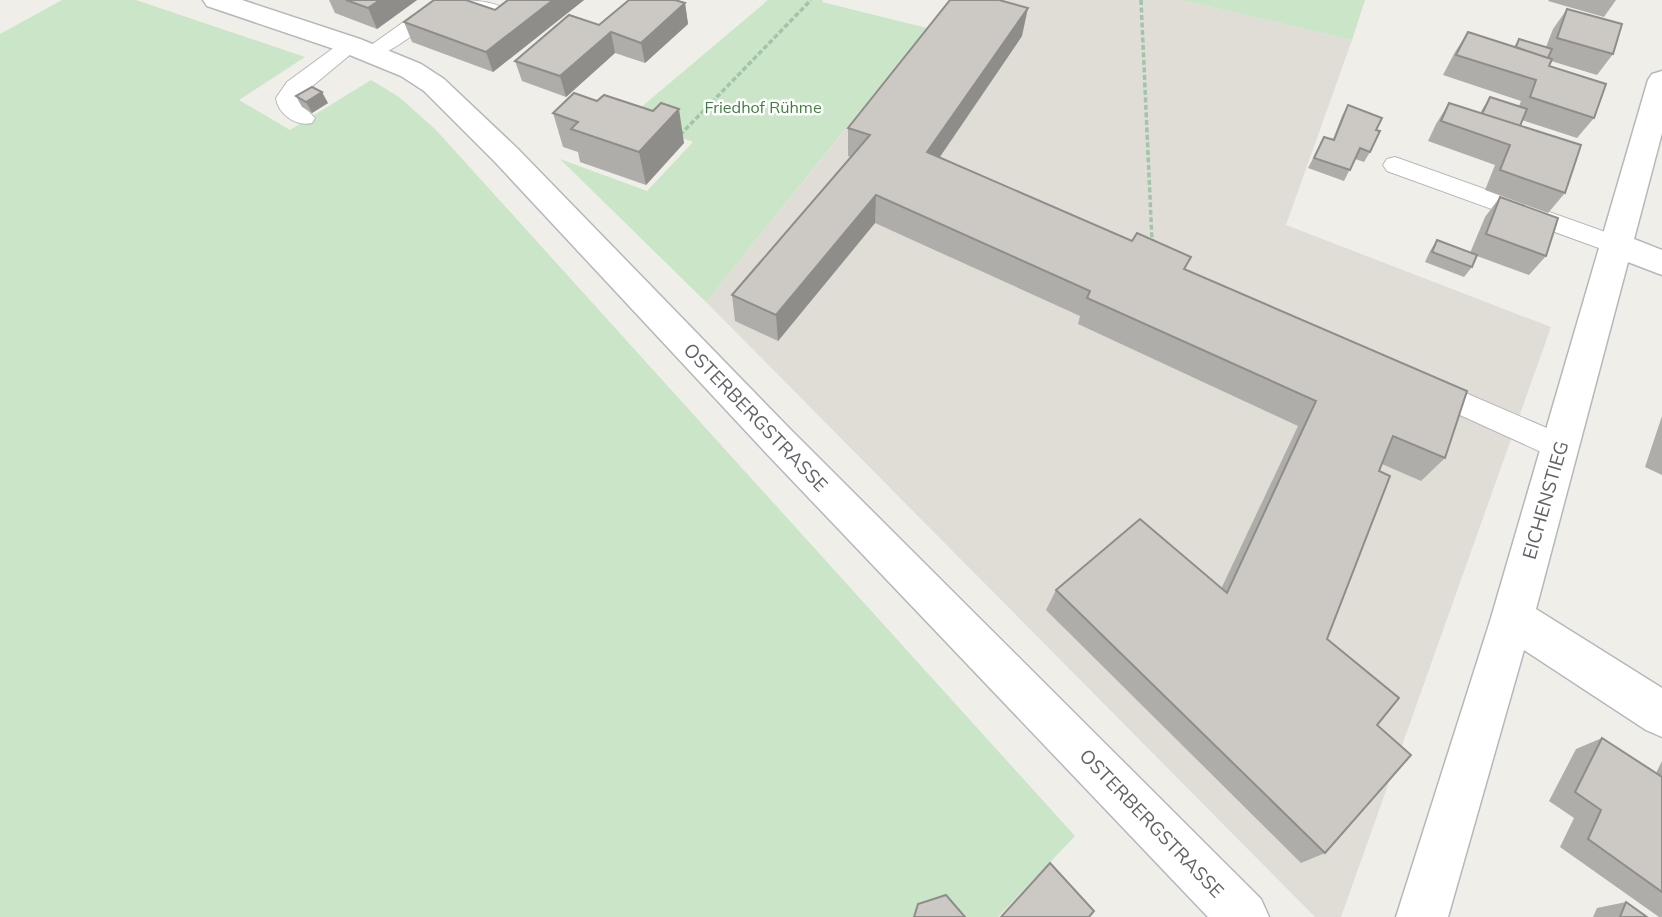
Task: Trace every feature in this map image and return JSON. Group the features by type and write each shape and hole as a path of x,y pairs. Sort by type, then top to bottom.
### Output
{"street":[{"name":"OSTERBERGSTRASSE","path":"215,0 360,49 411,70 434,85 506,155 789,452 1243,917"},
{"name":"EICHENSTIEG","path":"1422,917 1512,618 1662,80"},
{"path":"1616,245 1662,263"},
{"path":"1512,618 1662,714"}],"lane":[{"path":"304,118 288,105 287,98 295,87 360,49 435,9 448,5 472,1 494,9"},
{"path":"1395,165 1616,245"},
{"path":"1401,376 1560,447"}],"path":[{"path":"671,135 678,138 811,0"},
{"path":"1141,0 1153,254"}],"shaded area":[{"path":"950,0 1181,0 1352,40 1286,225 1551,327 1341,917 1315,917 706,302"}],"green space":[{"path":"62,0 136,0 305,57 239,100 290,130 371,80 399,97 436,130 1075,836 998,917 0,917 0,34"},
{"name":"Friedhof Rühme","path":"768,0 823,0 822,2 927,28 706,302 560,159 647,191 693,142 657,129 620,125"},
{"path":"1181,0 1365,0 1352,40"}],"building":[{"path":"346,0 380,0 368,8"},
{"path":"434,0 466,0 495,10 508,0 553,0 486,52 404,22"},
{"path":"629,0 675,0 685,3 641,43 611,32 560,76 515,61 569,15 599,25"},
{"path":"950,0 999,0 1028,8 927,152 1132,241 1137,233 1191,257 1184,269 1467,391 1445,458 1393,436 1379,471 1390,476 1327,639 1399,698 1377,725 1411,755 1325,853 1056,590 1140,519 1227,593 1316,401 1087,298 1090,291 876,195 776,315 732,295 870,135 848,128"},
{"path":"1567,9 1622,24 1613,54 1557,38"},
{"path":"1468,32 1552,59 1549,66 1606,84 1594,118 1530,97 1536,80 1456,55"},
{"path":"1519,39 1552,49 1548,58 1516,47"},
{"path":"312,87 322,92 306,102 296,96"},
{"path":"574,93 597,101 604,95 653,111 661,103 679,109 639,152 571,129 578,122 553,113"},
{"path":"1490,97 1527,109 1520,126 1482,114"},
{"path":"1449,103 1581,145 1565,193 1500,170 1510,145 1441,121"},
{"path":"1348,105 1382,118 1376,130 1380,131 1370,152 1360,148 1350,170 1314,158 1324,137 1334,140"},
{"path":"1500,197 1558,218 1546,256 1486,234"},
{"path":"1437,240 1477,255 1472,267 1432,252"},
{"path":"1602,738 1662,777 1662,892 1588,839 1601,810 1575,792"},
{"path":"1050,863 1094,911 1089,917 1001,917"},
{"path":"946,895 965,917 914,917 918,904"},
{"path":"1626,902 1647,917 1620,917"}]}
